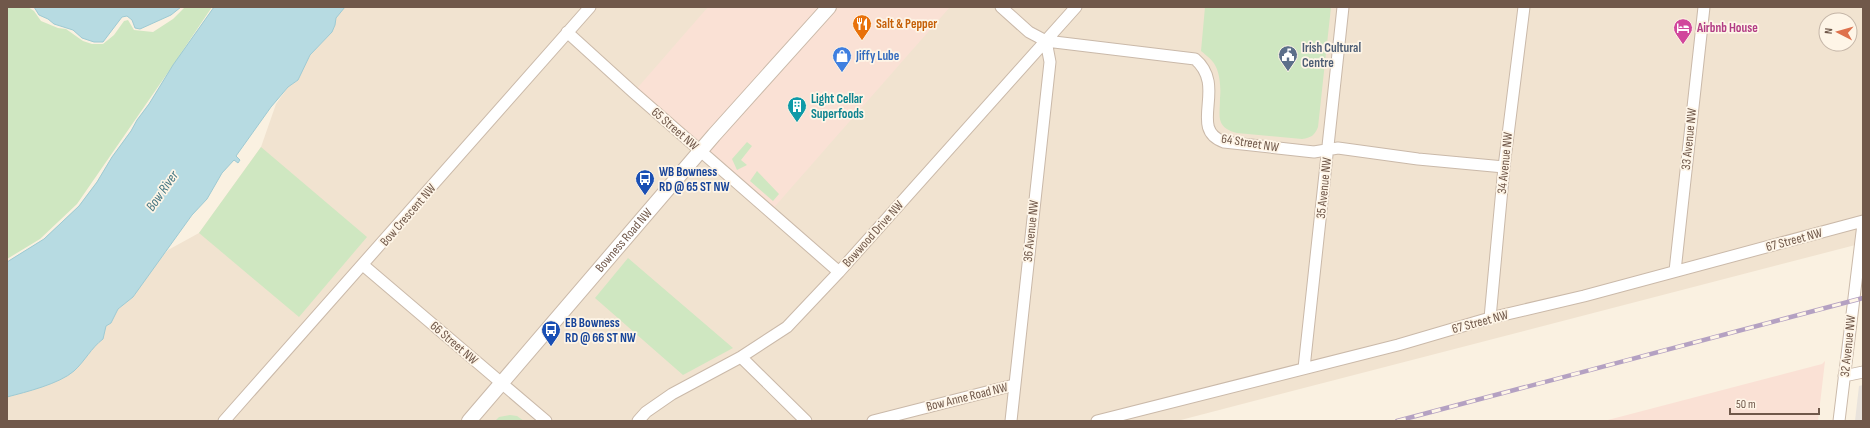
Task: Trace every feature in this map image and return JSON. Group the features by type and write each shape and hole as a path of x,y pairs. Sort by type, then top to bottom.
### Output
{"street":[{"name":"Bow Crescent NW","path":"224,421 590,7"},
{"name":"Bowness Road NW","path":"469,421 700,151 829,7"},
{"name":"64 Street NW","path":"1001,7 1029,32 1046,42 1195,59 1204,69 1209,80 1207,124 1215,137 1224,142 1314,152 1338,148 1418,159 1504,167"},
{"name":"Bowwood Drive NW","path":"638,421 646,412 683,388 741,357 787,327 839,272 1076,7"},
{"name":"35 Avenue NW","path":"1304,368 1343,7"},
{"name":"34 Avenue NW","path":"1490,318 1504,167 1524,7"},
{"name":"33 Avenue NW","path":"1675,271 1704,7"},
{"name":"65 Street NW","path":"567,32 700,151 839,272"},
{"name":"36 Avenue NW","path":"1011,421 1050,64 1046,42"},
{"name":"67 Street NW","path":"1097,421 1398,345 1490,318 1863,221"},
{"name":"32 Avenue NW","path":"1839,421 1863,224"},
{"name":"66 Street NW","path":"363,265 546,421"},
{"path":"741,357 806,421"},
{"path":"1844,376 1863,372"},
{"name":"Bow Anne Road NW","path":"873,421 1014,385"}],"shaded area":[{"path":"345,7 1863,7 1863,243 1177,421 7,421 7,397 57,381 73,372 95,345 103,339 106,326 111,323 118,309 133,297 155,264 168,250 199,233 261,147 276,104 288,87 298,80 310,55 332,32 336,18"},
{"path":"708,7 950,7 770,212 633,93"},
{"path":"1825,361 1818,421 1604,421 1822,364"},
{"path":"1863,385 1863,421 1855,421 1859,386"}],"green space":[{"path":"7,7 28,7 34,11 41,21 58,28 66,29 83,41 92,44 103,44 114,35 124,21 128,20 134,30 153,32 173,19 185,7 212,7 177,59 214,7 62,295 7,262 44,239 79,206 97,182 112,157 149,104 171,68 77,204 40,239 7,259"},
{"path":"1205,7 1331,7 1318,127 1312,136 1302,139 1237,133 1225,128 1220,120 1220,82 1216,67 1210,58 1201,51"},
{"path":"747,142 752,146 741,160 747,165 737,170 732,159"},
{"path":"261,147 367,237 299,317 199,233"},
{"path":"757,171 779,194 773,201 750,181"},
{"path":"628,258 733,348 683,375 595,298"},
{"path":"510,415 517,416 524,421 495,421 499,417"}],"water":[{"path":"34,7 181,7 171,15 140,29 135,28 132,20 127,16 122,17 103,42 94,42 82,38 73,30 54,24 48,19 39,15"},
{"name":"Bow River","path":"214,7 345,7 336,18 332,32 310,55 298,80 288,87 271,107 236,156 240,160 238,163 234,160 222,173 207,199 192,215 133,297 118,309 111,323 106,326 103,339 68,376 42,387 7,397 7,262 44,239 79,206 97,182 173,65"}],"railway":[{"path":"1397,421 1863,298"}],"place":[{"name":"Salt & Pepper","path":"862,41"},
{"name":"Airbnb House","path":"1683,45"},
{"name":"Irish Cultural Centre","path":"1288,72"},
{"name":"Jiffy Lube","path":"842,73"},
{"name":"Light Cellar Superfoods","path":"797,123"},
{"name":"WB Bowness RD @ 65 ST NW","path":"645,196"},
{"name":"EB Bowness RD @ 66 ST NW","path":"551,347"}]}
